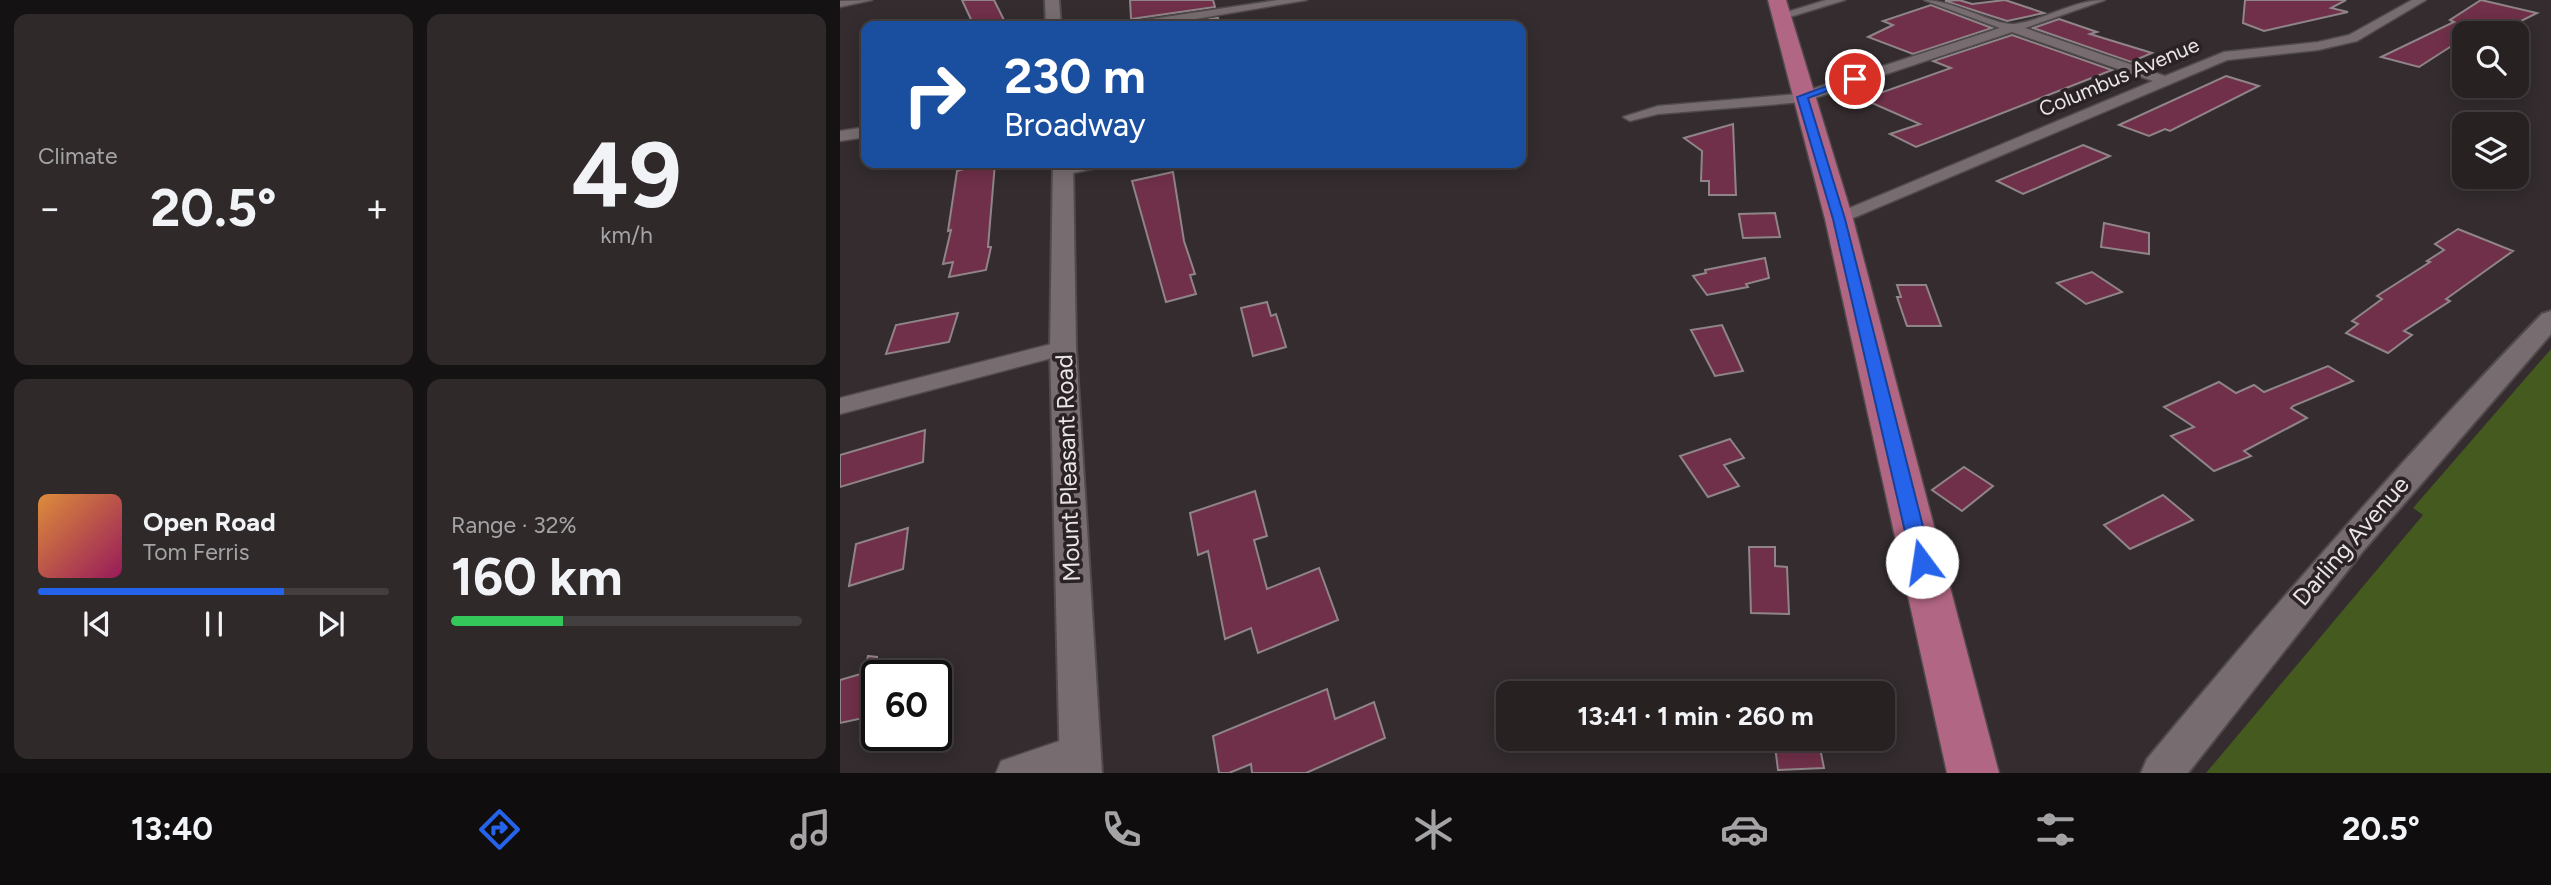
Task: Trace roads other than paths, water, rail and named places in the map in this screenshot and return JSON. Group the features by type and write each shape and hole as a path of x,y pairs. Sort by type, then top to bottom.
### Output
{"main road":[{"path":"1778,8 1839,219 1973,773"}],"street":[{"path":"840,4 866,0"},
{"path":"1052,0 1054,21"},
{"path":"1164,21 1301,0"},
{"path":"1778,8 1839,0"},
{"path":"1930,0 2163,80"},
{"path":"1630,117 1658,110 1802,97 2099,0"},
{"name":"Columbus Avenue","path":"1839,219 2224,56 2318,46 2353,38 2420,0"},
{"path":"840,136 861,133"},
{"name":"Mount Pleasant Road","path":"1063,168 1063,348 1080,762"},
{"name":"Darling Avenue","path":"2162,773 2294,608 2449,429 2551,319"},
{"path":"840,406 1063,348"},
{"path":"1013,773 1080,762"}]}
